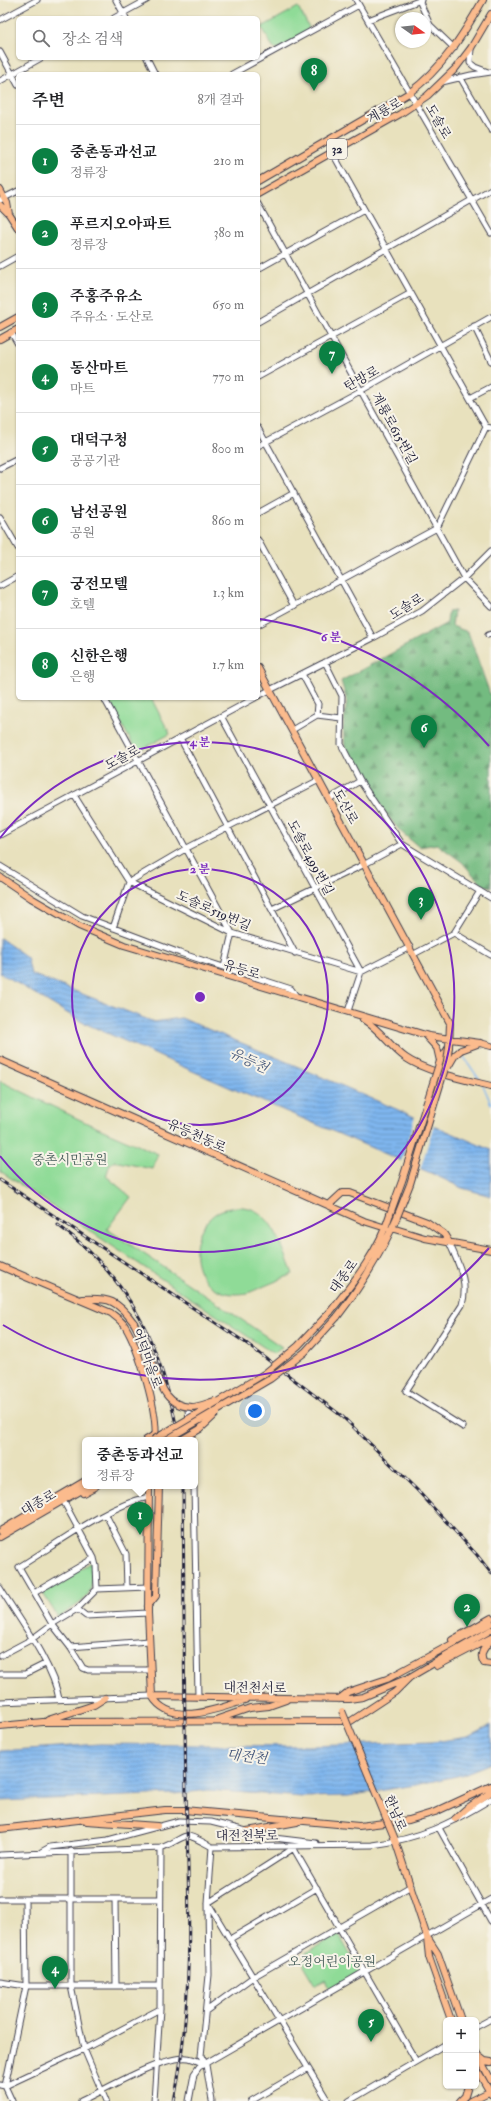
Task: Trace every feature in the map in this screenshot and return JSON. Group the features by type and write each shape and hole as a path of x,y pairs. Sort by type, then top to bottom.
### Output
{"main road":[{"name":"계룡로","path":"260,180 422,84 454,48 483,0"},
{"name":"계룡로","path":"260,193 416,104 455,69 471,48 491,14"},
{"path":"0,190 2,199 16,225"},
{"path":"0,205 9,214"},
{"path":"0,327 16,318"},
{"path":"0,339 16,329"},
{"name":"도산로","path":"260,672 450,1023 450,1039"},
{"name":"유등로","path":"0,876 31,898 79,926 124,944 426,1036 480,1043 491,1046"},
{"path":"355,1014 377,1027 404,1056 415,1064 491,1086"},
{"path":"426,1036 434,1043 440,1054 440,1061"},
{"name":"대종로","path":"171,1437 264,1374 298,1346 330,1312 359,1274 397,1217 410,1184 447,1062 450,1039"},
{"path":"439,1088 455,1055 460,1050 480,1043"},
{"name":"대종로","path":"157,1437 276,1374 305,1352 337,1317 361,1286 381,1254 389,1228 390,1214 402,1182 440,1061 450,1047"},
{"name":"유등천동로","path":"0,1060 364,1221 425,1238 491,1250"},
{"path":"329,1205 342,1193 350,1193 428,1222 444,1234 449,1242"},
{"name":"어덕마을로","path":"0,1266 82,1299 112,1313 124,1325 133,1343 146,1379 155,1437"},
{"path":"82,1299 105,1299 126,1312 134,1322 145,1344 159,1383 170,1399 182,1406 190,1407 222,1403"},
{"path":"186,1437 200,1429 222,1403"},
{"path":"82,1482 42,1509 45,1514 91,1489"},
{"name":"대종로","path":"0,1531 82,1489"},
{"path":"148,1489 148,1609 152,1696 160,1705 180,1713 207,1712 250,1698"},
{"path":"148,1609 156,1596 159,1489"},
{"name":"대종로","path":"0,1537 42,1509"},
{"path":"412,1665 491,1618"},
{"name":"대전천서로","path":"152,1696 339,1699 348,1692 386,1679 491,1623"},
{"path":"0,1726 43,1722 352,1720 395,1692 410,1677 491,1630"},
{"path":"339,1699 363,1697 445,1662 491,1639"},
{"path":"491,1639 482,1653 484,1663 491,1664"},
{"path":"43,1722 94,1705 105,1698"},
{"path":"211,1721 250,1708 269,1706 289,1699"},
{"name":"한남로","path":"339,1699 342,1711 395,1840 427,1937 428,1957 450,2017"},
{"path":"0,1829 165,1810 184,1810 359,1826 410,1820 435,1812 491,1786"},
{"path":"455,1819 491,1792"},
{"path":"80,1820 100,1824 157,1826"},
{"path":"247,1831 302,1821"},
{"name":"한남로","path":"427,1937 438,1954 460,2017"},
{"path":"479,2056 485,2061 491,2062"},
{"path":"479,2058 491,2080"},
{"path":"470,2101 491,2093 479,2073"},
{"path":"460,2101 465,2096 467,2089"}],"street":[{"path":"0,20 37,0"},
{"path":"116,0 124,16 147,0"},
{"path":"368,20 420,0 430,25 454,48"},
{"path":"260,58 357,2"},
{"name":"도솔로","path":"357,2 491,233"},
{"path":"471,48 470,63 472,66 491,72"},
{"path":"0,52 16,81"},
{"path":"0,80 37,60"},
{"path":"148,60 154,72"},
{"path":"235,72 256,60"},
{"path":"442,82 460,77 491,72"},
{"path":"460,77 491,130"},
{"path":"260,624 437,528 489,428 470,398 332,152"},
{"path":"260,321 491,189"},
{"path":"2,199 16,192"},
{"name":"계룡로615번길","path":"260,208 362,390 464,578 491,606"},
{"path":"260,268 364,210"},
{"path":"0,266 16,257"},
{"path":"260,375 411,293"},
{"name":"탄방로","path":"260,445 362,390 491,317"},
{"path":"474,326 491,361"},
{"path":"11,332 16,341"},
{"path":"470,398 491,387"},
{"path":"260,432 373,638"},
{"path":"0,468 16,461"},
{"path":"260,512 294,493"},
{"path":"0,517 16,545"},
{"path":"260,544 294,606"},
{"name":"도솔로","path":"260,695 373,638 422,611 464,578 491,551"},
{"path":"0,586 16,577"},
{"path":"325,662 342,696 341,744 360,781 402,844 491,898"},
{"path":"302,674 318,704 318,715"},
{"path":"105,700 232,933 224,967"},
{"name":"도솔로","path":"0,835 251,700"},
{"path":"292,730 318,715 341,718"},
{"name":"도솔로499번길","path":"221,716 361,972"},
{"path":"180,738 295,952"},
{"path":"113,928 129,882 187,848 319,780"},
{"path":"329,798 360,781"},
{"path":"74,795 129,882"},
{"path":"272,909 316,889 402,844"},
{"path":"0,866 82,916 224,967 291,989 296,996"},
{"name":"도솔로519번길","path":"129,882 232,933 361,972"},
{"path":"414,954 454,932 480,891"},
{"path":"454,932 491,955"},
{"path":"348,1011 361,972 410,947"},
{"path":"449,1242 465,1282 466,1292 462,1305 406,1391 463,1427"},
{"path":"188,1410 191,1437"},
{"path":"194,1489 198,1697"},
{"path":"148,1498 131,1502 106,1515 79,1530 19,1568 52,1624 70,1647 83,1668 88,1670 150,1670"},
{"path":"65,1504 94,1558 96,1566 97,1589"},
{"path":"106,1515 126,1554 127,1588"},
{"path":"34,1593 94,1558"},
{"path":"0,1656 32,1639 52,1624 77,1609 97,1589 148,1587"},
{"path":"0,1588 32,1639 56,1684 59,1699"},
{"path":"77,1609 86,1616 148,1609"},
{"path":"70,1647 149,1641"},
{"path":"0,1674 25,1674 45,1664"},
{"name":"대전천서로","path":"0,1702 152,1696"},
{"name":"대전천북로","path":"0,1855 161,1848 183,1836 192,1836 212,1847 372,1845 439,1828 491,1799"},
{"path":"39,1854 50,1847 108,1840 179,1821 196,1821 274,1838 327,1846"},
{"path":"439,1828 491,1921"},
{"path":"212,1847 208,1902 208,1975 202,2056 206,2065 212,2101"},
{"path":"208,1902 296,1847 339,1928 416,2061"},
{"path":"154,2101 160,2009 159,1898 161,1848"},
{"path":"71,1851 71,1986 84,2049 106,2101"},
{"path":"206,2011 253,1977 411,1886"},
{"path":"230,1939 317,1888"},
{"path":"0,1899 159,1898"},
{"path":"12,2101 3,2085 26,1986 25,1899"},
{"path":"115,1899 116,1986"},
{"path":"189,2101 194,2074 199,2068 491,1899"},
{"path":"208,1902 328,2101"},
{"path":"0,1982 26,1986 160,1986"},
{"path":"3,2085 84,2049 160,2009"},
{"path":"479,2025 491,2019"},
{"path":"349,2101 443,2046"},
{"path":"81,2101 157,2064 182,2058 192,2058 206,2065"},
{"path":"251,2101 308,2068"}],"green space":[{"path":"298,7 309,27 306,34 278,49 273,48 262,27"},
{"path":"454,611 452,626 468,632 491,697 491,887 482,885 462,862 437,844 419,847 400,831 384,811 357,762 345,747 343,729 347,701 341,681 447,623 448,612"},
{"path":"108,700 152,700 170,734 137,752"},
{"name":"중촌시민공원","path":"0,1081 89,1124 158,1154 152,1169 115,1161 110,1164 106,1176 131,1197 107,1229 282,1347 274,1354 0,1171"},
{"path":"236,1207 248,1208 259,1213 267,1220 280,1241 293,1274 248,1293 239,1294 229,1294 223,1292 211,1286 203,1277 198,1266 196,1254 197,1242 201,1230 208,1220 218,1212 224,1209"},
{"path":"93,1561 92,1583 87,1596 76,1606 58,1617 42,1592"},
{"name":"오정어린이공원","path":"338,1934 361,1972 330,1990 325,1980 316,1985 304,1965 306,1953"}],"water":[{"name":"유등천","path":"0,938 27,957 31,974 154,1022 181,1018 491,1150 491,1196 462,1188 433,1174 224,1085 82,1022 0,973"},
{"name":"대전천","path":"491,1725 491,1763 461,1775 415,1785 348,1796 302,1797 208,1790 174,1794 0,1801 0,1751 100,1744 307,1746 432,1742 468,1737"}],"pier":[{"path":"415,1116 434,1124 420,1170 401,1162"}],"waterway":[{"path":"464,1057 481,1082"},
{"path":"483,1085 491,1104"}],"railway":[{"path":"0,1180 246,1343 343,1417 417,1490 477,1555 491,1573"},
{"path":"58,1225 84,1246 106,1269 125,1294 141,1320 164,1377 178,1437"},
{"path":"174,2101 185,2025 189,1947 183,1489"}],"place":[{"name":"신한은행","path":"314,91"},
{"name":"궁전모텔","path":"332,374"},
{"name":"남선공원","path":"424,748"},
{"name":"주홍주유소","path":"421,920"},
{"name":"중촌동과선교","path":"140,1535"},
{"name":"푸르지오아파트","path":"467,1627"},
{"name":"동산마트","path":"55,1989"},
{"name":"대덕구청","path":"371,2042"}]}
